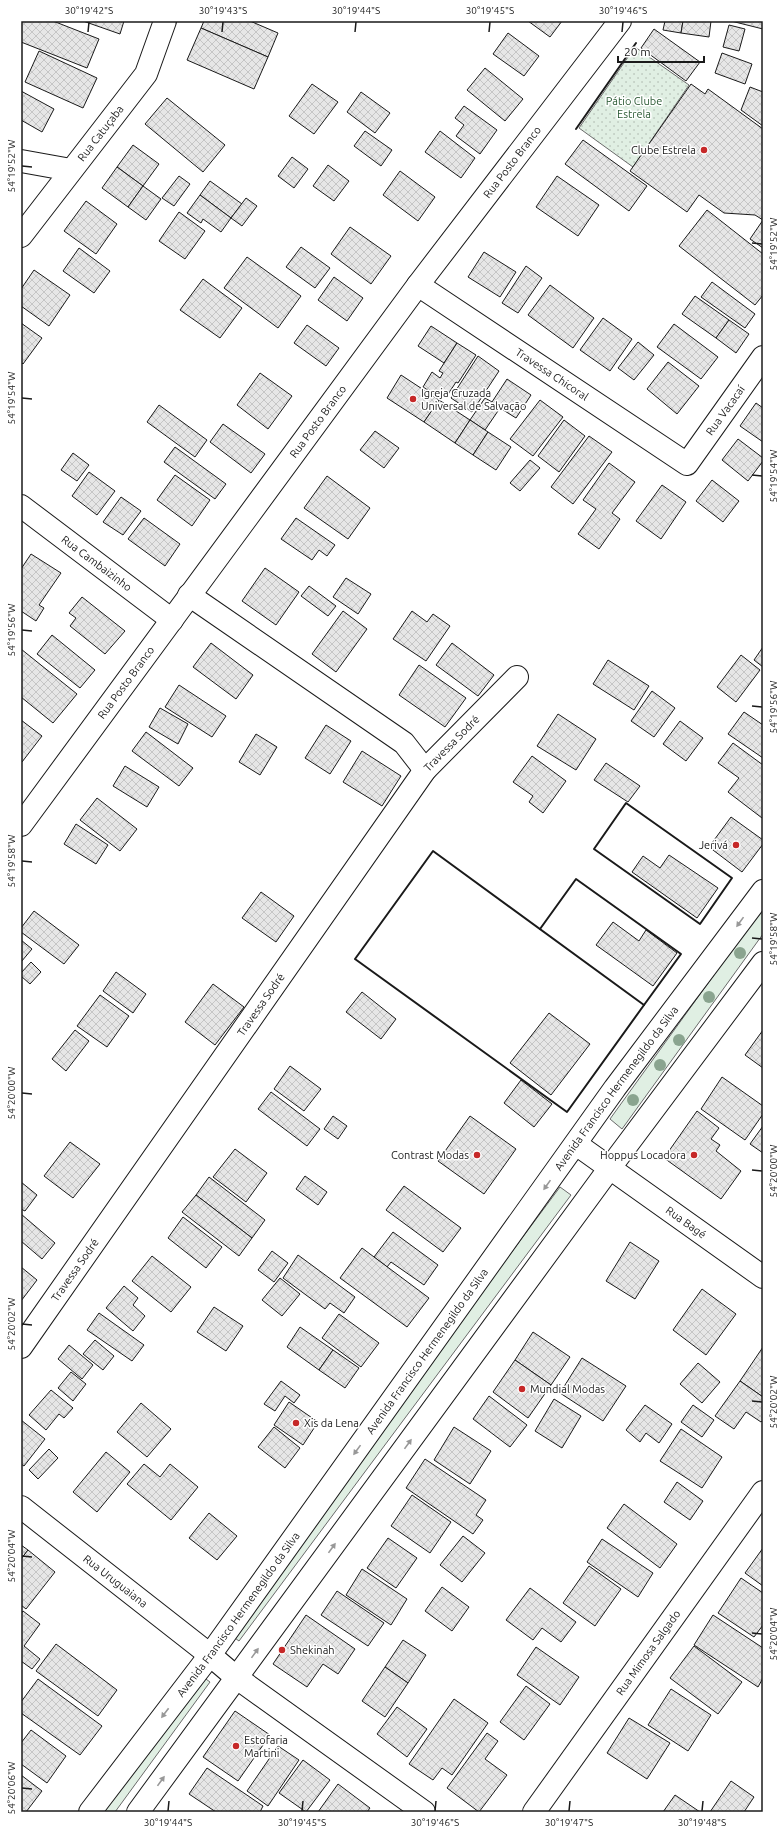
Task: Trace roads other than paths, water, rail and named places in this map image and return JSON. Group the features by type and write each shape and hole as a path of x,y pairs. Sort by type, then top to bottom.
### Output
{"street":[{"name":"Rua Catuçaba","path":"21,236 146,74 165,21"},
{"name":"Rua Posto Branco","path":"21,825 418,284 620,21"},
{"path":"21,161 71,170"},
{"name":"Travessa Chicoral","path":"418,284 687,464"},
{"name":"Rua Vacacaí","path":"687,464 763,357"},
{"name":"Rua Cambaizinho","path":"21,506 172,620"},
{"path":"190,594 404,743 425,770"},
{"name":"Travessa Sodré","path":"21,1346 425,770 517,677"},
{"name":"Avenida Francisco Hermenegildo da Silva","path":"90,1812 210,1655 576,1144 763,891"},
{"path":"138,1812 609,1168 763,963"},
{"name":"Rua Bagé","path":"576,1144 763,1277"},
{"name":"Rua Mimosa Salgado","path":"534,1812 763,1492"},
{"name":"Rua Uruguaiana","path":"21,1507 210,1655 237,1678"},
{"path":"237,1678 424,1812"}],"place":[{"name":"Clube Estrela","path":"704,150"},
{"name":"Igreja Cruzada Universal de Salvação","path":"413,399"},
{"name":"Jerivá","path":"736,845"},
{"name":"Contrast Modas","path":"477,1155"},
{"name":"Hoppus Locadora","path":"694,1155"},
{"name":"Mundial Modas","path":"522,1389"},
{"name":"Xis da Lena","path":"296,1423"},
{"name":"Shekinah","path":"282,1650"},
{"name":"Estofaria Martini","path":"236,1746"}],"park label":[{"name":"Pátio Clube Estrela","path":"634,107"}]}
